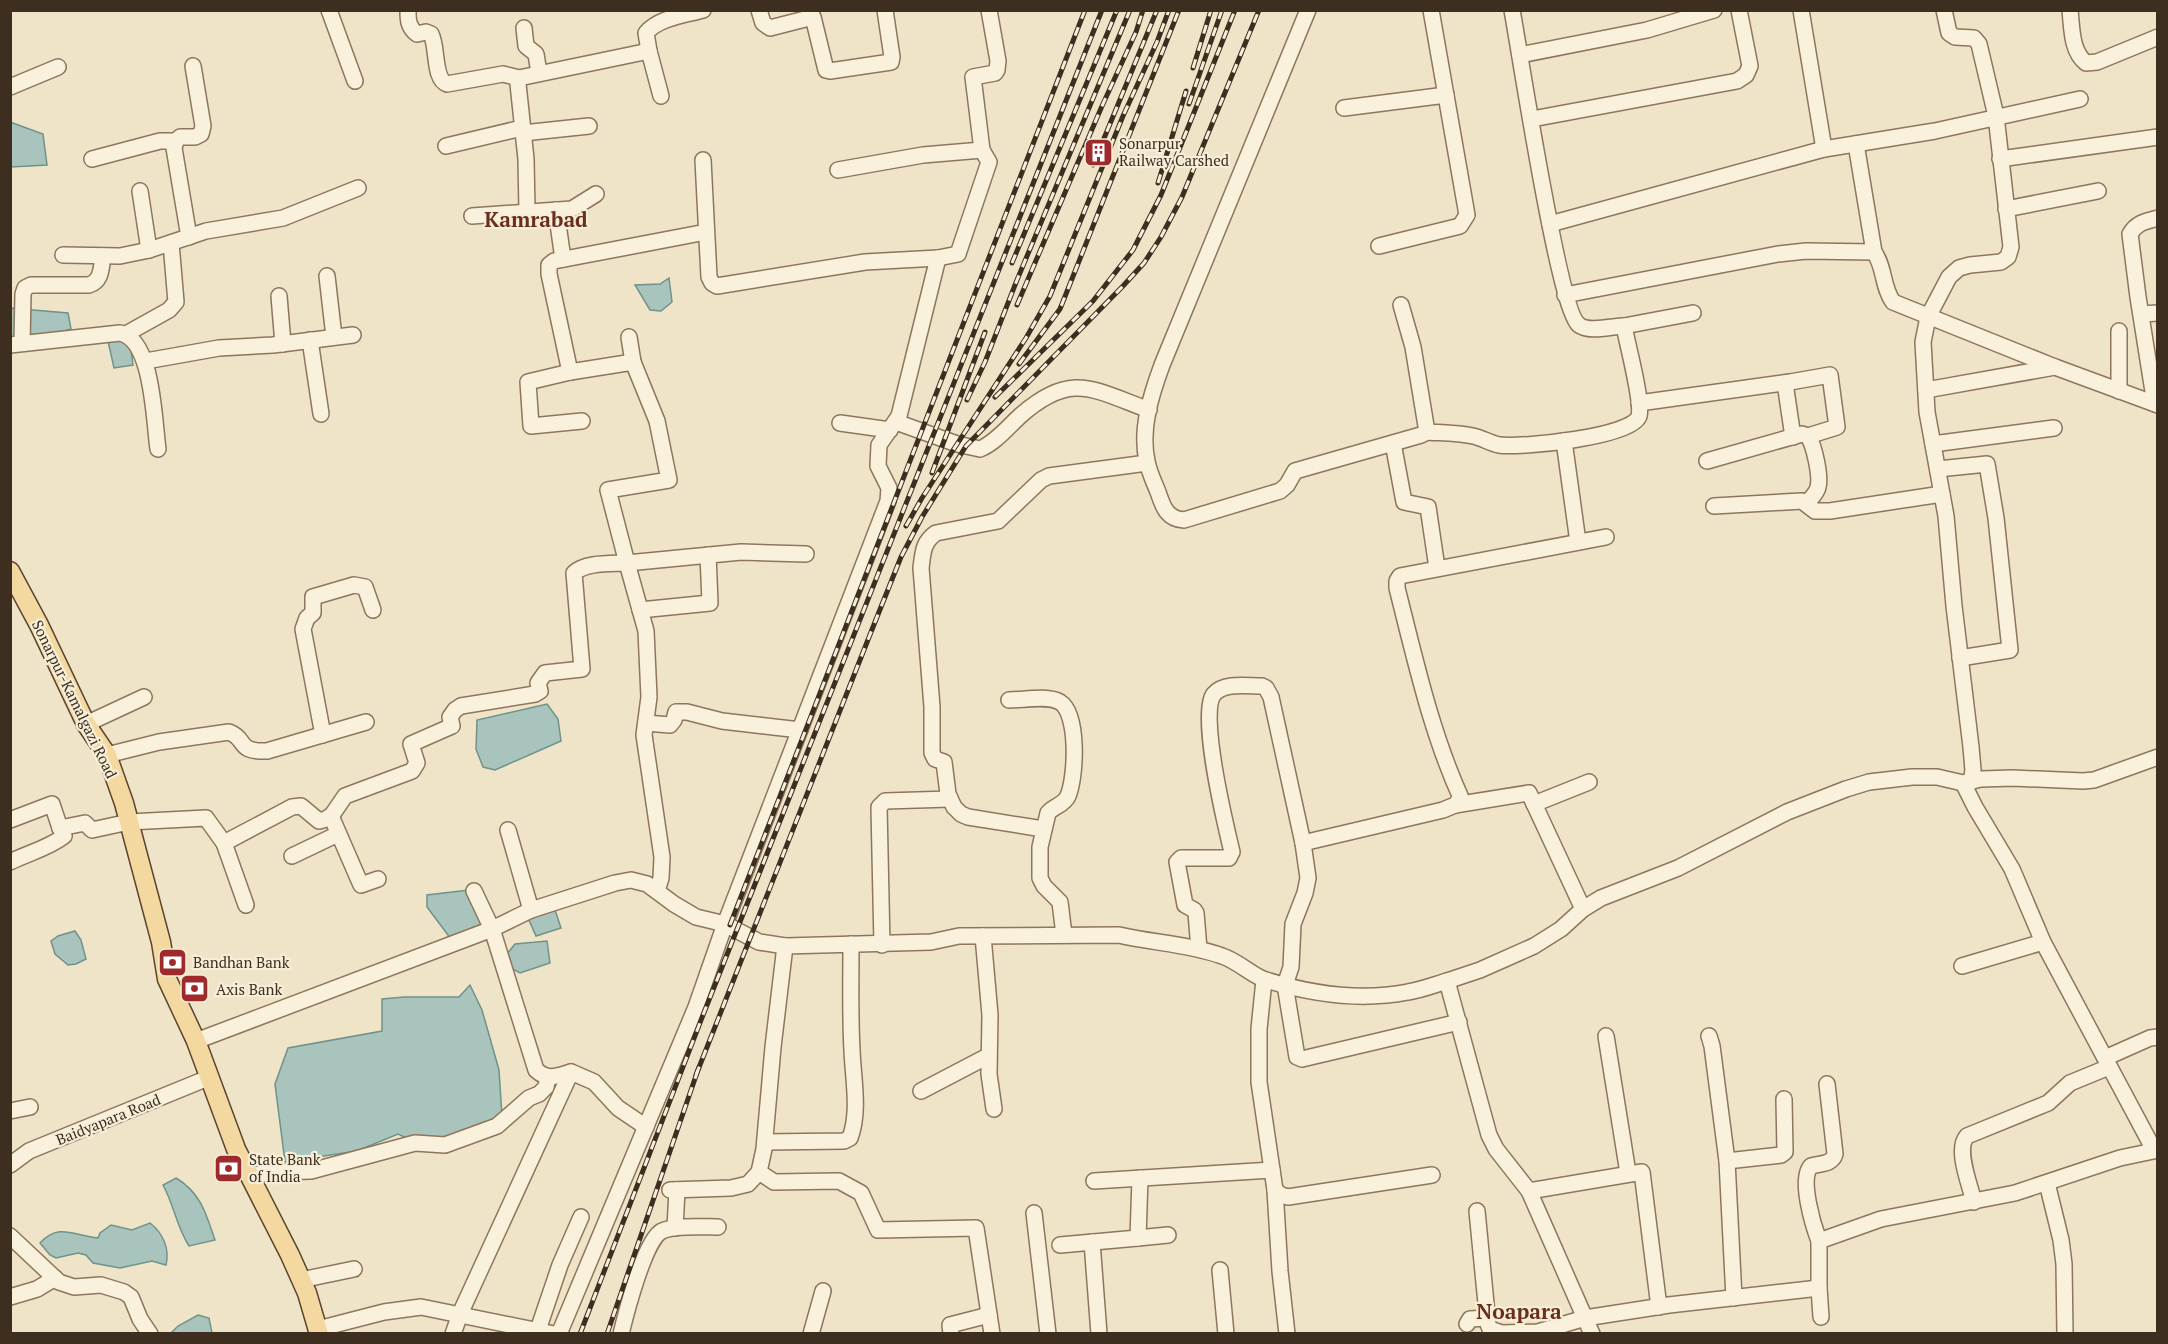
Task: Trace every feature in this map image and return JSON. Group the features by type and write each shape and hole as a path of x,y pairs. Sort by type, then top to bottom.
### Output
{"main road":[{"name":"Sonarpur-Kamalgazi Road","path":"13,581 86,724 107,755 124,803 161,942 167,979 196,1041 236,1149 301,1280 318,1331"}],"street":[{"path":"329,10 355,81"},
{"path":"408,10 411,30 417,34 426,32 431,34 434,40 439,77 447,84 503,74 519,78 649,51"},
{"path":"661,96 646,33 651,26 703,10"},
{"path":"759,10 763,23 770,28 813,17 826,70 830,71 891,62 885,10"},
{"path":"703,160 709,277 717,286 865,262 938,258 958,254 989,162 982,150 973,77 994,73 998,70 989,10"},
{"path":"1308,10 1162,365 1149,410 1145,446 1147,463 1163,507 1169,515 1177,520 1184,520 1281,491 1295,471 1301,468 1428,432 1475,436 1499,445 1520,445 1564,441 1631,426 1640,416 1624,326"},
{"path":"1379,246 1460,226 1467,215 1431,10"},
{"path":"1512,10 1550,224 1572,318 1578,325 1585,328 1624,326 1693,313"},
{"path":"1520,55 1647,30 1714,10"},
{"path":"1532,119 1737,81 1746,75 1750,66 1739,10"},
{"path":"1801,10 1824,149"},
{"path":"1819,1241 1881,1219 1974,1202 2047,1183 2120,1158 2156,1150 2043,942 2012,869 1975,807 1967,782 1973,770 1971,747 1954,606 1950,550 1927,412 1923,342 1928,317 1949,277 1959,268 2001,262 2008,257 2011,247 1996,116 1979,44 1974,38 1955,37 1949,33 1944,10"},
{"path":"2070,10 2073,40 2082,60 2086,63 2097,62 2157,37"},
{"path":"524,28 526,46 536,54 539,73"},
{"path":"10,87 58,66"},
{"path":"92,159 160,141 176,141 180,137 195,137 201,134 203,126 193,66"},
{"path":"519,78 527,171 527,211"},
{"path":"1344,108 1446,95"},
{"path":"1550,224 1824,149 1935,130 2080,99"},
{"path":"446,146 523,131 589,126"},
{"path":"2000,159 2157,137"},
{"path":"176,141 175,160 189,237"},
{"path":"1856,144 1874,252 1880,262 1886,290 1893,302 2055,368 2156,405"},
{"path":"838,170 923,155 982,150"},
{"path":"63,255 120,256 149,250 224,227 264,223 283,218 357,188"},
{"path":"140,191 149,250"},
{"path":"2006,209 2098,191"},
{"path":"472,216 572,209 596,194"},
{"path":"556,210 563,259"},
{"path":"2156,405 2130,234 2139,224 2157,218"},
{"path":"570,372 549,265 563,259 706,232"},
{"path":"126,334 169,310 176,302 171,243"},
{"path":"1565,295 1778,254 1806,251 1874,252"},
{"path":"103,256 99,278 95,283 89,285 32,285 26,288 23,294 16,344 120,333 133,339 146,361 158,449"},
{"path":"559,1334 696,1007 725,924 888,501 889,488 878,466 879,445 893,426 938,258"},
{"path":"327,276 334,337"},
{"path":"279,296 283,344"},
{"path":"1401,304 1413,347 1428,432"},
{"path":"2141,315 2157,313"},
{"path":"2119,391 2120,331"},
{"path":"146,361 219,348 283,344 352,335"},
{"path":"629,337 633,362 657,421 669,480 609,490 646,631 649,697 644,735 662,857 661,878 657,891"},
{"path":"310,340 321,414"},
{"path":"582,421 531,426 528,382 570,372 633,362"},
{"path":"1926,390 2055,368"},
{"path":"1639,403 1830,375 1837,427 1707,461"},
{"path":"1785,383 1801,436 1812,441 1819,480 1818,490 1808,503"},
{"path":"840,423 893,426 980,449 1034,404 1065,389 1085,387 1149,410"},
{"path":"1933,444 2054,429"},
{"path":"1564,441 1578,542"},
{"path":"1393,443 1404,502 1428,507 1437,568"},
{"path":"1043,829 968,817 954,807 950,799 944,762 935,759 932,753 932,707 921,568 923,549 928,538 936,533 998,521 1041,480 1049,476 1147,463"},
{"path":"1938,469 1988,464 1996,518 2010,650 1960,658"},
{"path":"1714,506 1802,501 1808,503 1815,511 1830,512 1942,495"},
{"path":"1455,805 1461,798 1451,776 1420,680 1397,581 1400,576 1437,568 1606,537"},
{"path":"224,843 292,807 301,806 319,821 331,816 345,796 412,771 417,763 411,744 452,726 450,717 461,706 535,694 540,691 538,683 545,673 582,669 574,573 579,569 741,552 806,554"},
{"path":"640,609 710,603 708,555"},
{"path":"322,735 303,629 307,618 313,613 313,597 354,585 365,587 373,610"},
{"path":"1199,949 1196,913 1185,905 1177,862 1181,858 1225,858 1232,855 1218,787 1209,723 1212,696 1220,689 1231,686 1262,686 1269,692 1303,843 1307,885 1293,924 1291,967 1285,985 1294,1051 1297,1057 1302,1059 1459,1022"},
{"path":"86,724 144,697"},
{"path":"1009,700 1051,699 1060,702 1067,709 1072,722 1074,754 1068,796 1063,804 1048,813 1040,847 1040,878 1044,886 1060,902 1064,935"},
{"path":"646,723 670,725 676,712 687,712 722,721 800,730"},
{"path":"107,755 159,742 215,733 233,733 246,749 252,752 267,751 366,722"},
{"path":"196,1041 492,929 531,910 631,879 647,884 696,917 725,924 759,942 785,946 882,945 931,942 959,936 1119,935 1199,949 1224,956 1263,980 1312,991 1350,995 1386,995 1409,992 1480,970 1534,946 1601,898 1678,868 1787,812 1846,789 1869,782 1912,777 1937,777 1967,782 2013,778 2094,780 2157,756"},
{"path":"1534,804 1589,782"},
{"path":"1303,843 1455,805 1529,793 1583,909"},
{"path":"882,945 879,807 885,801 950,799"},
{"path":"10,820 52,804 64,836 55,843 10,862"},
{"path":"331,816 361,885 378,879"},
{"path":"60,828 85,824 92,830 129,822 206,818 224,843 246,905"},
{"path":"508,830 531,910"},
{"path":"292,856 338,834"},
{"path":"474,891 492,929 536,1071 543,1077 554,1078 571,1072 594,1082 618,1108 646,1127"},
{"path":"983,936 990,1015 988,1074 994,1109"},
{"path":"1962,966 2043,942"},
{"path":"765,1142 844,1141 850,1138 854,1129 851,944"},
{"path":"675,1228 673,1190 731,1188 748,1184 759,1172 765,1142 785,946"},
{"path":"1263,980 1259,1029 1259,1082 1275,1190 1287,1334"},
{"path":"1448,981 1489,1135 1496,1149 1529,1191 1592,1334"},
{"path":"1606,1036 1628,1173"},
{"path":"1709,1036 1727,1161 1734,1298"},
{"path":"1974,1202 1961,1150 1966,1136 2048,1103 2070,1083 2150,1038 2157,1037"},
{"path":"921,1091 988,1056"},
{"path":"453,1334 460,1314 571,1072"},
{"path":"249,1175 311,1172 415,1143 445,1146 497,1126 529,1098 546,1087 548,1077"},
{"name":"Baidyapara Road","path":"10,1165 29,1151 208,1078"},
{"path":"1821,1317 1819,1241 1810,1216 1807,1173 1811,1166 1830,1161 1835,1154 1827,1084"},
{"path":"1727,1161 1781,1155 1785,1152 1784,1099"},
{"path":"10,1111 30,1107"},
{"path":"1094,1181 1272,1170"},
{"path":"759,1172 774,1182 839,1181 861,1193 878,1230 976,1228 992,1334"},
{"path":"1529,1191 1642,1172 1659,1307"},
{"path":"1275,1190 1288,1197 1432,1175"},
{"path":"1138,1238 1140,1178"},
{"path":"2047,1183 2061,1240 2064,1264 2065,1334"},
{"path":"1477,1211 1487,1318 1490,1329 1502,1333 1538,1332 1586,1318 1819,1288"},
{"path":"1034,1213 1048,1334"},
{"path":"538,1330 560,1265 580,1217"},
{"path":"621,1334 633,1289 654,1239 660,1232 675,1228 718,1227"},
{"path":"1060,1245 1168,1235"},
{"path":"10,1236 55,1278 67,1286 101,1285 124,1292 131,1297 140,1319 150,1334"},
{"path":"1092,1242 1099,1334"},
{"path":"301,1280 354,1269"},
{"path":"1220,1270 1226,1334"},
{"path":"10,1297 37,1289 55,1278"},
{"path":"811,1334 823,1291"},
{"path":"318,1331 384,1312 421,1307 554,1334"},
{"path":"951,1334 950,1325 989,1315"},
{"path":"1467,1324 1470,1319 1487,1318"}],"water":[{"path":"10,122 43,134 47,165 11,167"},
{"path":"669,278 672,302 661,311 650,310 635,285 660,284"},
{"path":"10,308 68,313 71,329 54,334 11,339"},
{"path":"121,337 130,342 133,365 114,368 108,341"},
{"path":"547,704 558,719 561,741 495,770 483,767 476,749 477,720"},
{"path":"477,889 487,926 451,939 427,907 427,895"},
{"path":"555,910 561,928 536,936 528,918"},
{"path":"75,931 81,940 86,959 68,965 55,954 51,941 58,936"},
{"path":"547,941 550,963 520,973 509,967 507,954 515,944"},
{"path":"470,985 482,1010 499,1070 502,1116 438,1143 424,1146 398,1134 357,1151 285,1162 275,1084 288,1048 382,1031 382,999 459,997"},
{"path":"176,1178 197,1197 215,1240 189,1246 181,1232 163,1185"},
{"path":"150,1223 159,1232 164,1242 167,1253 166,1265 152,1261 120,1268 93,1263 86,1255 78,1253 56,1258 50,1255 40,1243 54,1233 67,1232 98,1238 100,1233 111,1225 132,1230"},
{"path":"198,1315 209,1318 212,1333 171,1333 178,1326"}],"railway":[{"path":"730,925 1085,10"},
{"path":"580,1334 703,1015 1102,10"},
{"path":"1012,263 1117,10"},
{"path":"967,400 985,362 1130,10"},
{"path":"1017,305 1136,32 1143,10"},
{"path":"1093,165 1157,10"},
{"path":"906,526 1026,338 1050,296 1169,10"},
{"path":"1019,364 1060,309 1179,10"},
{"path":"1193,68 1211,10"},
{"path":"1189,104 1222,10"},
{"path":"995,397 1093,301 1133,250 1161,195 1235,10"},
{"path":"696,1075 901,557 922,517 966,446 1144,263 1182,197 1259,10"},
{"path":"1158,183 1186,91"},
{"path":"932,473 985,332"},
{"path":"607,1334 699,1067"}],"place":[{"name":"Sonarpur Railway Carshed","path":"1098,152"},
{"name":"Bandhan Bank","path":"172,962"},
{"name":"Axis Bank","path":"195,989"},
{"name":"State Bank of India","path":"228,1168"}],"district":[{"name":"Kamrabad","path":"536,219"},
{"name":"Noapara","path":"1519,1311"}]}
